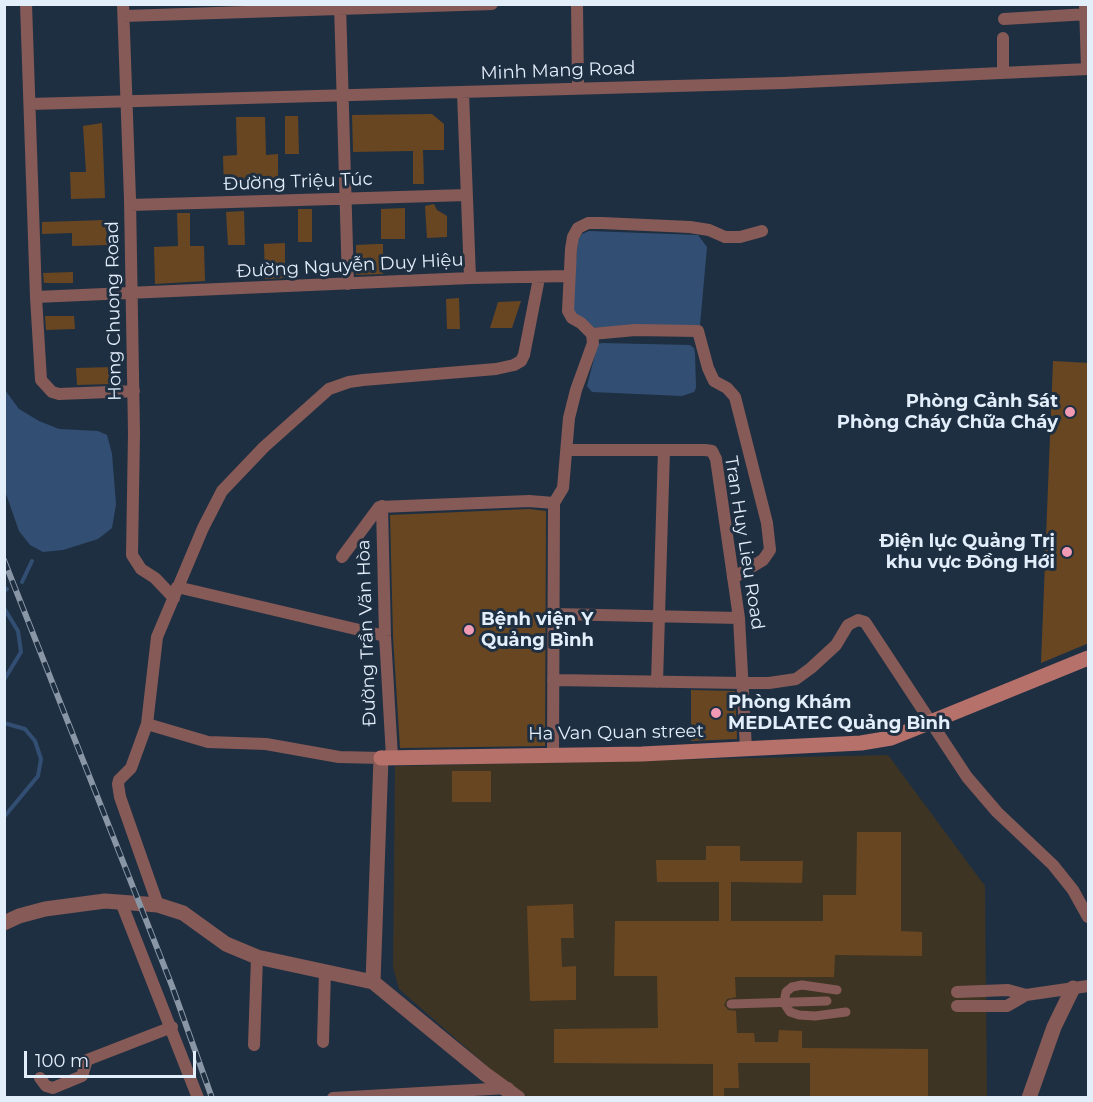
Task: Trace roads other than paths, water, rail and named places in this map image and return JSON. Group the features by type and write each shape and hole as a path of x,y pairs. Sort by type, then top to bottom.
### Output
{"main road":[{"name":"Ha Van Quan street","path":"386,758 642,754 861,743 891,738 1089,658"}],"street":[{"path":"26,4 40,374 46,387 59,394 134,391"},
{"path":"124,10 492,4"},
{"path":"577,4 578,88"},
{"path":"340,6 348,284"},
{"name":"Hong Chuong Road","path":"124,10 134,391 132,555 141,569 176,593"},
{"path":"1004,19 1086,11 1088,69"},
{"path":"1003,38 1003,73"},
{"name":"Minh Mang Road","path":"30,104 783,83 1088,69"},
{"path":"463,93 470,278"},
{"name":"Đường Triệu Túc","path":"130,205 467,195"},
{"path":"553,754 554,503 563,488 569,418 576,390 593,343 592,334 572,318 568,311 573,237 578,228 588,223 690,227 710,230 725,237 740,237 762,231"},
{"name":"Đường Nguyễn Duy Hiệu","path":"36,297 470,278 569,276"},
{"path":"158,905 120,797 118,784 131,768 147,724 157,637 222,491 264,447 329,389 349,382 496,369 521,361 539,278"},
{"path":"592,334 635,330 698,331 714,381 727,388 735,397 766,523 770,550 763,560 732,578"},
{"name":"Tran Huy Lieu Road","path":"567,450 712,451 716,459 739,618 746,749"},
{"path":"657,682 664,450"},
{"path":"342,557 375,510 382,506 529,501 554,503"},
{"name":"Đường Trần Văn Hòa","path":"373,982 386,758 382,506"},
{"path":"176,593 385,636"},
{"path":"553,614 739,618"},
{"path":"553,680 770,683 796,679 836,645 848,625 858,620 865,622 967,777 997,812 1053,865 1089,917"},
{"path":"147,724 208,742 266,744 339,757 386,758"},
{"path":"4,923 36,911 77,903 105,901 158,905 183,913 226,944 257,957 373,982 485,1074 513,1093"},
{"path":"122,902 198,1098"},
{"path":"254,1045 257,957"},
{"path":"324,1042 325,971"},
{"path":"837,990 792,987 786,992 784,1003 790,1012 800,1015 815,1016 846,1012"},
{"path":"957,1006 1007,1006 1026,995 1081,987"},
{"path":"1029,1098 1054,1027 1081,987"},
{"path":"957,992 1008,990 1026,995"},
{"path":"731,1004 827,1001"},
{"path":"40,1078 46,1086 53,1088 82,1076 87,1060 172,1027"},
{"path":"333,1098 513,1093"}],"water":[{"path":"589,231 698,235 707,247 700,325 590,328 571,313 578,240 582,234"},
{"path":"598,344 690,345 694,348 695,353 696,388 694,392 682,396 592,392 587,386"},
{"path":"5,390 19,409 39,421 59,429 98,431 107,435 112,454 116,504 112,528 98,539 63,550 43,552 30,545 19,531 5,491"}],"waterway":[{"path":"22,582 32,561"},
{"path":"4,608 18,631 21,652 4,680"},
{"path":"4,723 25,729 35,741 41,759 38,776 4,817"}],"railway":[{"path":"4,560 172,986 212,1098"}],"place":[{"name":"Phòng Cảnh Sát Phòng Cháy Chữa Cháy","path":"1070,412"},
{"name":"Điện lực Quảng Trị khu vực Đồng Hới","path":"1067,552"},
{"name":"Bệnh viện Y Quảng Bình","path":"469,630"},
{"name":"Phòng Khám MEDLATEC Quảng Bình","path":"716,713"}]}
